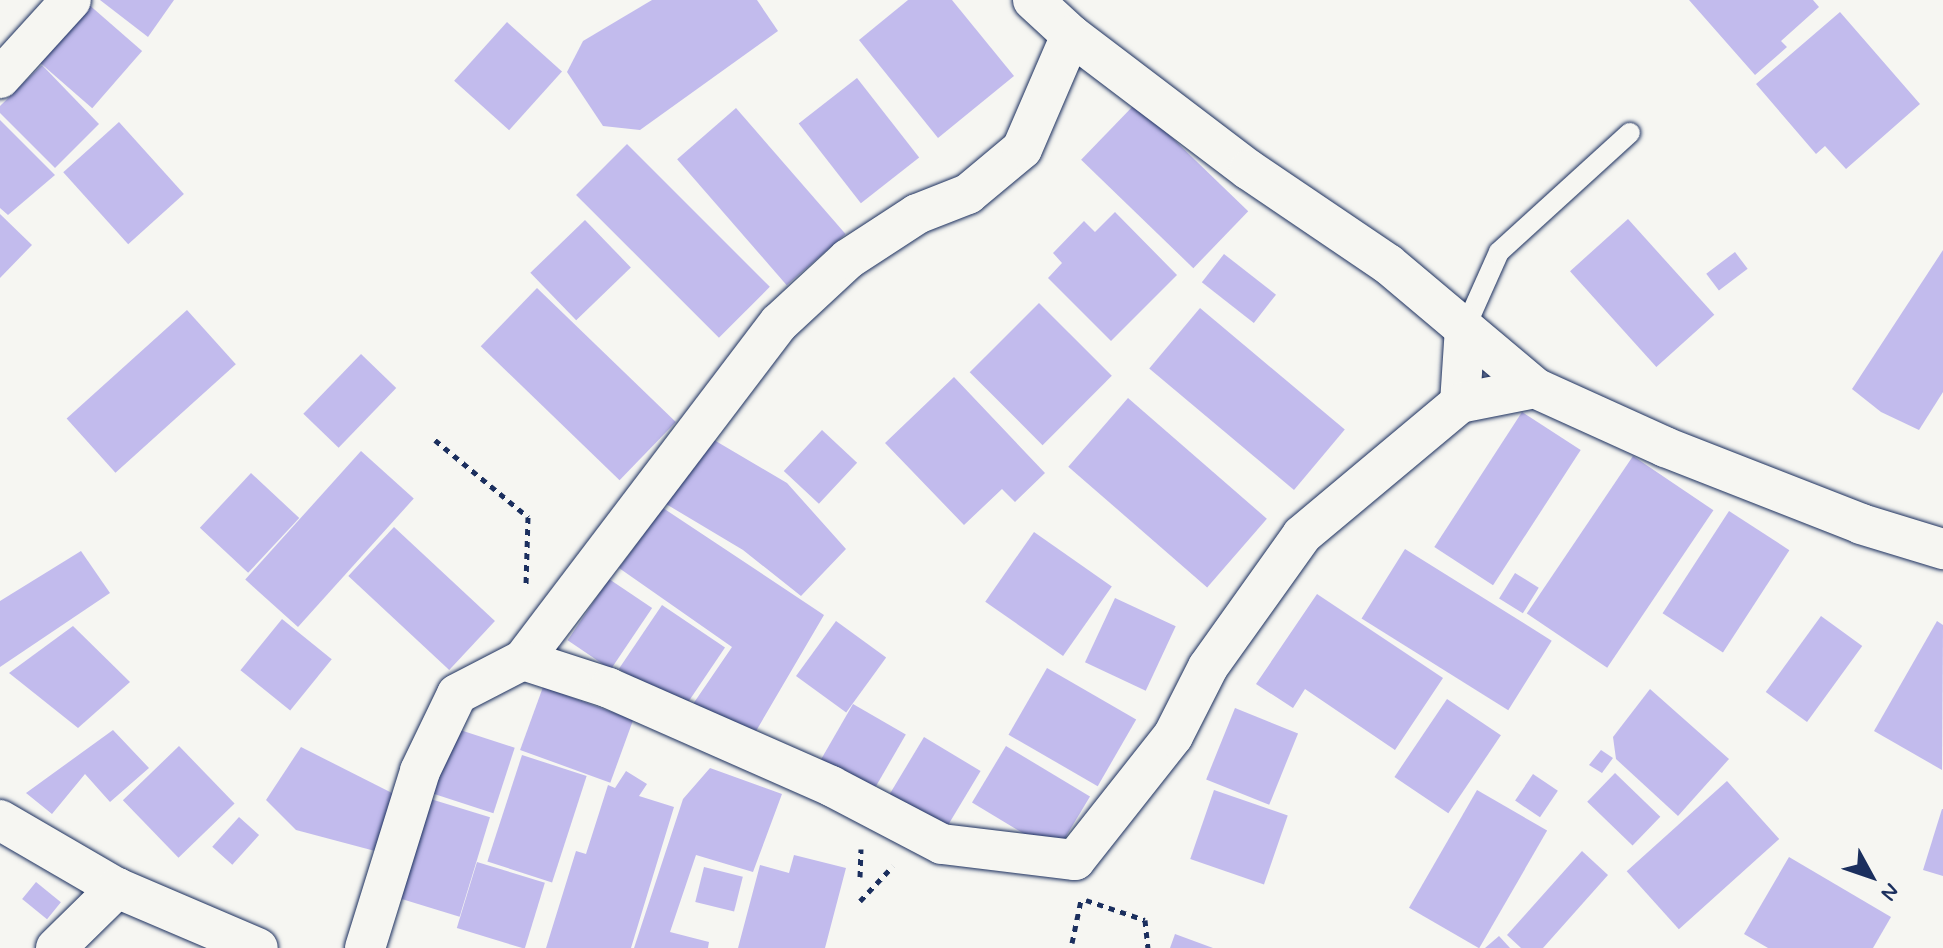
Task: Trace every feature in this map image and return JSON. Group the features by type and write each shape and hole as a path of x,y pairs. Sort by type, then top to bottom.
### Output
{"street":[{"path":"0,78 71,0"},
{"path":"1033,0 1071,35 1249,170 1388,264 1535,388 1665,447 1861,524 1943,549"},
{"path":"365,948 420,771 457,694 523,660 779,323 848,259 917,214 968,194 1022,149 1071,35"},
{"path":"1460,403 1465,328"},
{"path":"523,660 609,688 831,786 942,844 1075,860 1173,736 1208,667 1302,535 1460,403 1535,388"},
{"path":"0,820 117,888 258,948"},
{"path":"56,948 117,888"}],"lane":[{"path":"1465,328 1499,252 1630,133"}],"path":[{"path":"435,440 528,517 525,596"},
{"path":"1082,899 1145,920 1148,948"}],"building":[{"path":"100,0 174,0 148,37"},
{"path":"652,0 757,0 778,31 640,130 603,126 567,72 583,41"},
{"path":"908,0 952,0 1014,76 938,138 859,40"},
{"path":"1689,0 1813,0 1819,7 1781,41 1787,47 1755,75"},
{"path":"87,3 142,51 92,108 37,60"},
{"path":"1840,12 1920,104 1846,169 1825,146 1816,154 1756,84"},
{"path":"507,22 562,72 509,130 454,81"},
{"path":"42,65 99,124 55,168 0,113 0,106"},
{"path":"857,78 919,158 861,203 799,124"},
{"path":"1136,103 1248,211 1193,268 1081,160"},
{"path":"736,108 846,234 787,285 677,159"},
{"path":"0,120 55,175 8,215 0,208"},
{"path":"119,122 184,194 128,244 63,172"},
{"path":"627,144 770,287 719,338 576,195"},
{"path":"1115,212 1177,275 1111,341 1048,278 1062,263 1053,253 1084,221 1095,232"},
{"path":"0,214 32,245 0,278"},
{"path":"1628,219 1714,315 1656,367 1570,271"},
{"path":"585,220 631,267 576,320 530,273"},
{"path":"1943,250 1943,392 1919,430 1881,412 1852,389"},
{"path":"1735,252 1748,269 1719,290 1706,274"},
{"path":"1224,254 1276,295 1254,323 1202,282"},
{"path":"537,288 676,422 620,480 481,346"},
{"path":"1039,303 1112,376 1043,445 970,372"},
{"path":"1200,308 1345,429 1294,490 1149,369"},
{"path":"187,310 236,364 115,473 67,418"},
{"path":"361,354 396,388 339,448 303,414"},
{"path":"954,377 1045,473 1015,502 1002,489 964,525 885,443"},
{"path":"1128,398 1267,519 1207,587 1068,467"},
{"path":"1522,412 1581,450 1493,585 1434,547"},
{"path":"822,430 857,463 819,504 784,471"},
{"path":"714,440 787,483 846,549 801,596 743,550 666,504"},
{"path":"361,451 414,499 298,627 245,580"},
{"path":"1633,456 1713,510 1607,668 1527,614"},
{"path":"251,473 299,518 248,573 200,528"},
{"path":"663,508 824,615 749,743 691,707 732,647 619,568"},
{"path":"1729,511 1789,550 1723,653 1663,613"},
{"path":"394,527 495,621 449,670 348,576"},
{"path":"1034,532 1112,586 1063,656 985,602"},
{"path":"1405,549 1552,641 1508,710 1362,619"},
{"path":"81,551 110,593 0,667 0,601"},
{"path":"1515,573 1539,588 1523,613 1499,598"},
{"path":"609,579 652,608 611,669 568,640"},
{"path":"1317,594 1443,678 1395,750 1305,689 1293,708 1256,684"},
{"path":"1115,598 1176,626 1146,691 1085,662"},
{"path":"662,605 725,647 682,711 619,669"},
{"path":"1821,616 1862,646 1807,722 1766,692"},
{"path":"282,619 332,659 290,711 240,670"},
{"path":"836,621 886,657 846,712 796,676"},
{"path":"1937,621 1943,625 1942,770 1874,731"},
{"path":"73,626 130,682 78,728 9,673"},
{"path":"1047,668 1136,720 1098,786 1008,735"},
{"path":"543,687 633,720 610,783 520,750"},
{"path":"1650,689 1729,759 1678,816 1616,759 1613,737"},
{"path":"1447,699 1501,735 1448,813 1394,777"},
{"path":"853,704 906,734 871,794 818,764"},
{"path":"1235,708 1298,733 1269,805 1206,779"},
{"path":"451,727 515,748 493,813 430,793"},
{"path":"113,730 149,768 110,802 85,774 52,814 26,793"},
{"path":"924,737 981,771 946,829 889,795"},
{"path":"179,746 235,804 178,858 123,800"},
{"path":"1006,746 1090,796 1056,853 972,803"},
{"path":"301,747 394,794 375,851 296,830 266,800"},
{"path":"1601,750 1613,758 1602,773 1589,765"},
{"path":"522,755 587,776 552,883 487,862"},
{"path":"710,768 782,794 753,872 696,855 670,932 709,942 708,948 634,948 683,799"},
{"path":"626,771 647,784 639,796 674,807 631,948 546,948 576,851 586,854 608,785 615,788"},
{"path":"1615,773 1660,817 1633,846 1587,802"},
{"path":"1533,774 1558,791 1540,817 1515,801"},
{"path":"1727,781 1779,839 1679,929 1627,871"},
{"path":"1214,790 1288,815 1264,884 1190,859"},
{"path":"1477,790 1547,830 1479,948 1409,908"},
{"path":"424,797 490,817 460,917 394,896"},
{"path":"1943,809 1943,876 1923,870"},
{"path":"239,817 259,835 232,865 212,847"},
{"path":"1582,851 1608,875 1543,948 1521,948 1507,935"},
{"path":"794,855 846,868 825,948 738,948 760,865 789,873"},
{"path":"1789,857 1891,917 1873,948 1768,948 1744,934"},
{"path":"477,862 545,883 525,948 457,928"},
{"path":"704,867 743,877 734,912 695,902"},
{"path":"36,882 61,902 47,919 22,899"},
{"path":"1175,934 1213,948 1170,948"},
{"path":"1499,936 1510,948 1485,948"}]}
